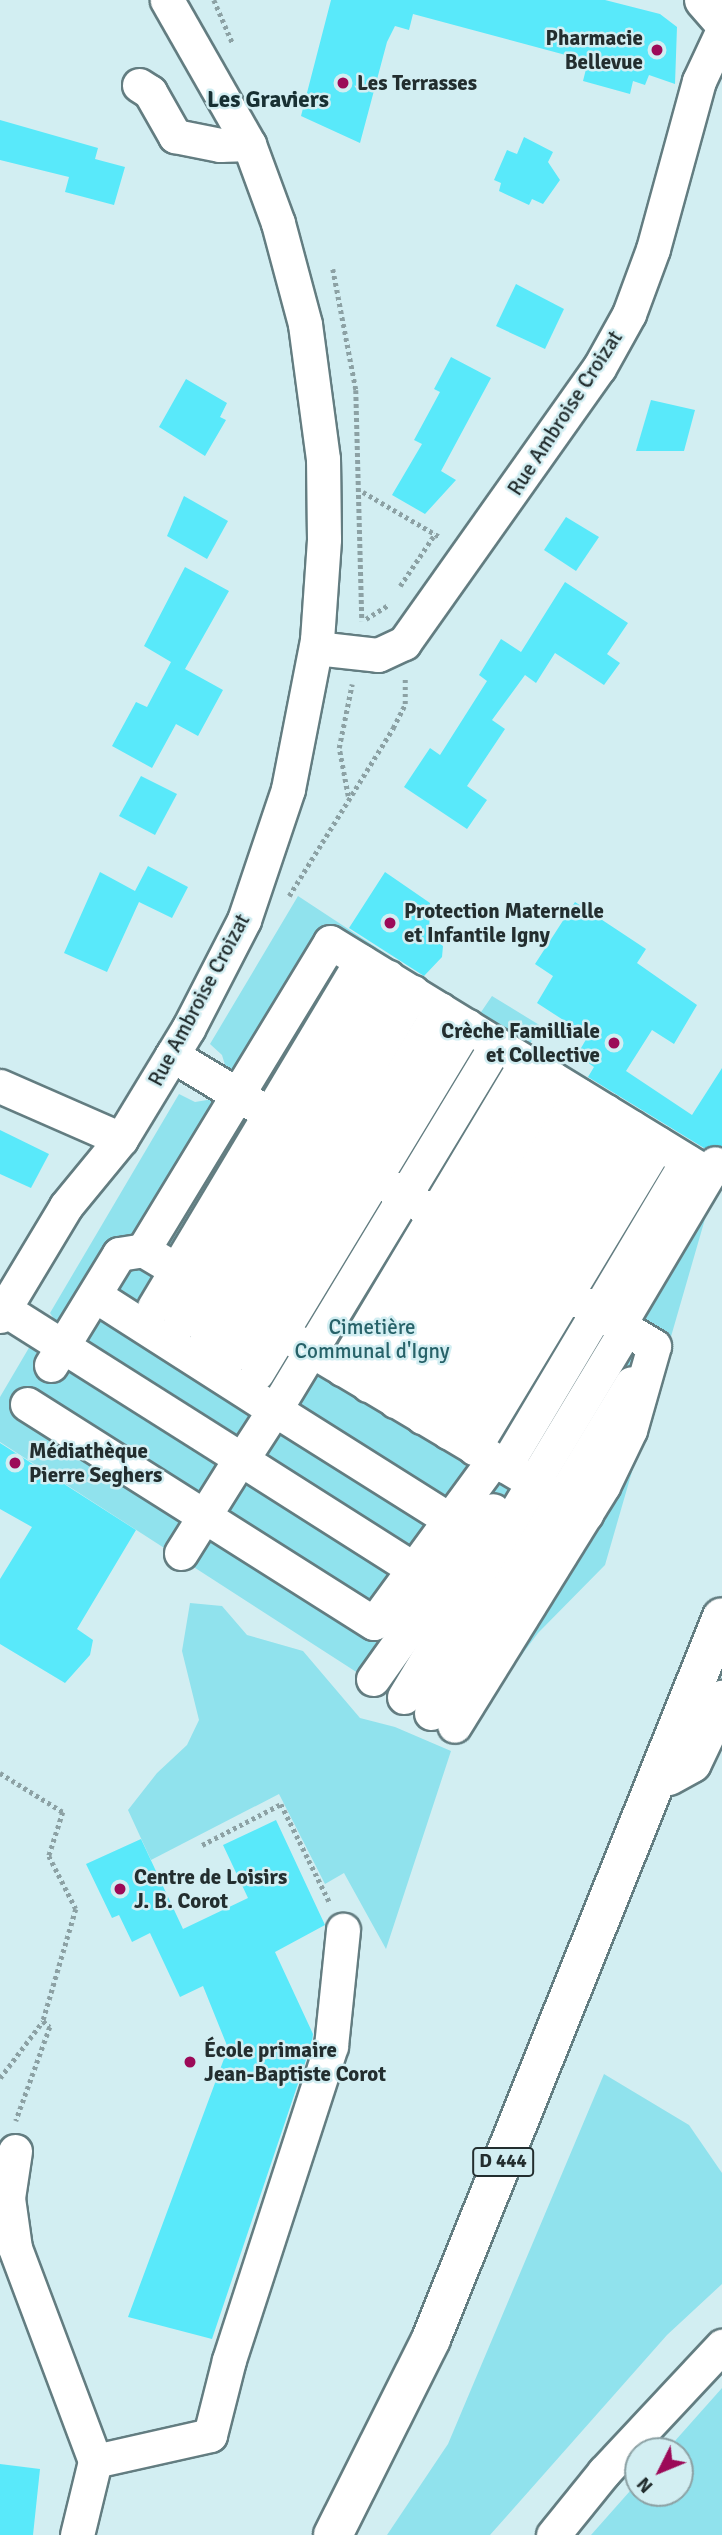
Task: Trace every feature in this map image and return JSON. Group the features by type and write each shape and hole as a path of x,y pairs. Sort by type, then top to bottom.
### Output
{"main road":[{"path":"704,0 722,21"},
{"name":"D 444","path":"333,2535 431,2339 658,1782 722,1617"},
{"path":"658,1782 692,1763 722,1700"}],"street":[{"path":"167,0 228,99"},
{"path":"186,0 223,64 228,99"},
{"name":"Rue Ambroise Croizat","path":"394,650 404,643 471,555 599,368 629,314 653,249 699,81 722,32"},
{"path":"139,85 150,92 175,136 220,145 250,144"},
{"name":"Rue Ambroise Croizat","path":"2,1312 66,1206 121,1139 172,1055 244,920 277,827 300,742 316,644 324,539 323,459 314,385 294,279 250,144 228,99"},
{"path":"316,644 378,655 394,650"},
{"path":"143,1250 330,942 592,1103 704,1166 624,1328 470,1446 373,1679"},
{"path":"236,1371 229,1302 414,993"},
{"path":"181,1553 241,1459 229,1302 414,993"},
{"path":"236,1371 229,1302 414,993"},
{"path":"236,1371 312,1352 496,1044"},
{"path":"172,1055 624,1328"},
{"path":"0,1086 121,1139"},
{"path":"592,1103 501,1254 429,1712 470,1446 501,1254 592,1103"},
{"path":"27,1404 374,1623 450,1520 470,1446 501,1254 592,1103"},
{"path":"56,1356 96,1296 119,1254 143,1250 470,1446 630,1430 624,1328"},
{"path":"96,1296 236,1371 450,1520"},
{"path":"2,1312 56,1356 241,1459 414,1569"},
{"path":"94,2461 210,2435 229,2360 331,2046 343,1930"},
{"path":"15,2151 8,2198 15,2248 94,2461 77,2535"},
{"path":"552,2535 604,2472 722,2346"}],"path":[{"path":"333,268 356,390 362,491 471,555"},
{"path":"362,621 387,605 435,534"},
{"path":"330,825 405,704 405,674 394,650"},
{"path":"0,1773 63,1812 49,1856 76,1909 43,2021 0,2078"},
{"path":"202,1844 281,1804 343,1930"},
{"path":"15,2151 16,2116 50,2027 43,2021"}],"green space":[{"name":"Cimetière Communal d'Igny","path":"298,896 479,1015 492,996 541,1026 528,1047 720,1167 605,1565 538,1633 466,1729 454,1735 0,1442 0,1397 30,1346 40,1351 58,1325 50,1313 179,1094 195,1102 213,1099 228,1075 222,1055 210,1044"},
{"path":"190,1603 222,1606 247,1635 303,1651 360,1718 395,1727 451,1751 386,1949 344,1873 325,1884 279,1794 151,1860 128,1810 157,1773 187,1745 199,1720 182,1651"},
{"path":"604,2074 689,2125 722,2173 722,2284 667,2335 490,2535 387,2535 448,2444"},
{"path":"722,2388 722,2535 591,2535 624,2498 624,2507 694,2507 694,2437 678,2437"}],"building":[{"name":"Les Terrasses","path":"331,0 605,0 660,14 677,27 675,84 649,75 645,85 633,81 630,94 583,81 588,61 413,14 409,30 395,26 387,42 360,143 301,116"},
{"path":"0,120 98,148 95,159 125,167 114,205 65,192 69,177 0,160"},
{"path":"524,137 553,152 548,162 560,180 543,204 532,199 529,205 499,191 501,183 494,180 507,150 517,154"},
{"path":"516,284 564,309 545,349 496,326"},
{"path":"451,357 491,378 441,471 456,480 425,514 392,495 422,444 414,440 440,392 434,389"},
{"path":"186,379 227,403 220,417 226,420 205,456 159,427"},
{"path":"651,400 695,410 684,451 636,451"},
{"path":"184,496 228,521 207,559 167,536"},
{"path":"566,517 599,537 576,571 544,550"},
{"path":"185,567 229,591 185,669 223,690 198,736 176,724 152,768 112,746 136,702 147,707 171,662 144,646"},
{"path":"565,582 628,623 607,654 620,663 604,685 555,653 536,683 525,675 492,720 505,729 467,786 487,800 467,829 404,787 430,748 440,755 487,681 479,675 501,639 521,652"},
{"path":"141,776 177,794 155,835 119,816"},
{"path":"148,866 188,887 172,918 139,902 107,972 64,953 100,872 135,891"},
{"name":"Protection Maternelle et Infantile Igny","path":"385,872 430,903 429,936 443,946 442,957 424,976 349,928"},
{"name":"Crèche Familliale et Collective","path":"575,902 646,949 637,963 697,1005 674,1044 652,1030 626,1071 692,1115 722,1068 722,1146 704,1148 588,1077 594,1067 577,1055 588,1036 537,1003 553,976 535,964"},
{"path":"0,1130 49,1154 31,1188 0,1174"},
{"path":"0,1443 136,1530 77,1629 93,1640 90,1655 65,1683 0,1644 0,1579 32,1527 0,1509"},
{"path":"276,1820 325,1925 275,1952 313,2034 212,2339 128,2317 228,2048 203,1986 180,1997 150,1933 132,1942 119,1915 112,1918 86,1864 141,1839 183,1929 248,1898 223,1845"},
{"path":"0,2464 40,2469 33,2535 0,2535"}],"place":[{"name":"Pharmacie Bellevue","path":"657,50"},
{"name":"Les Terrasses","path":"343,83"},
{"name":"Protection Maternelle et Infantile Igny","path":"390,923"},
{"name":"Crèche Familliale et Collective","path":"614,1043"},
{"name":"Médiathèque Pierre Seghers","path":"15,1463"},
{"name":"Centre de Loisirs J. B. Corot","path":"120,1889"},
{"name":"École primaire Jean-Baptiste Corot","path":"190,2062"}],"district":[{"name":"Les Graviers","path":"268,100"}]}
